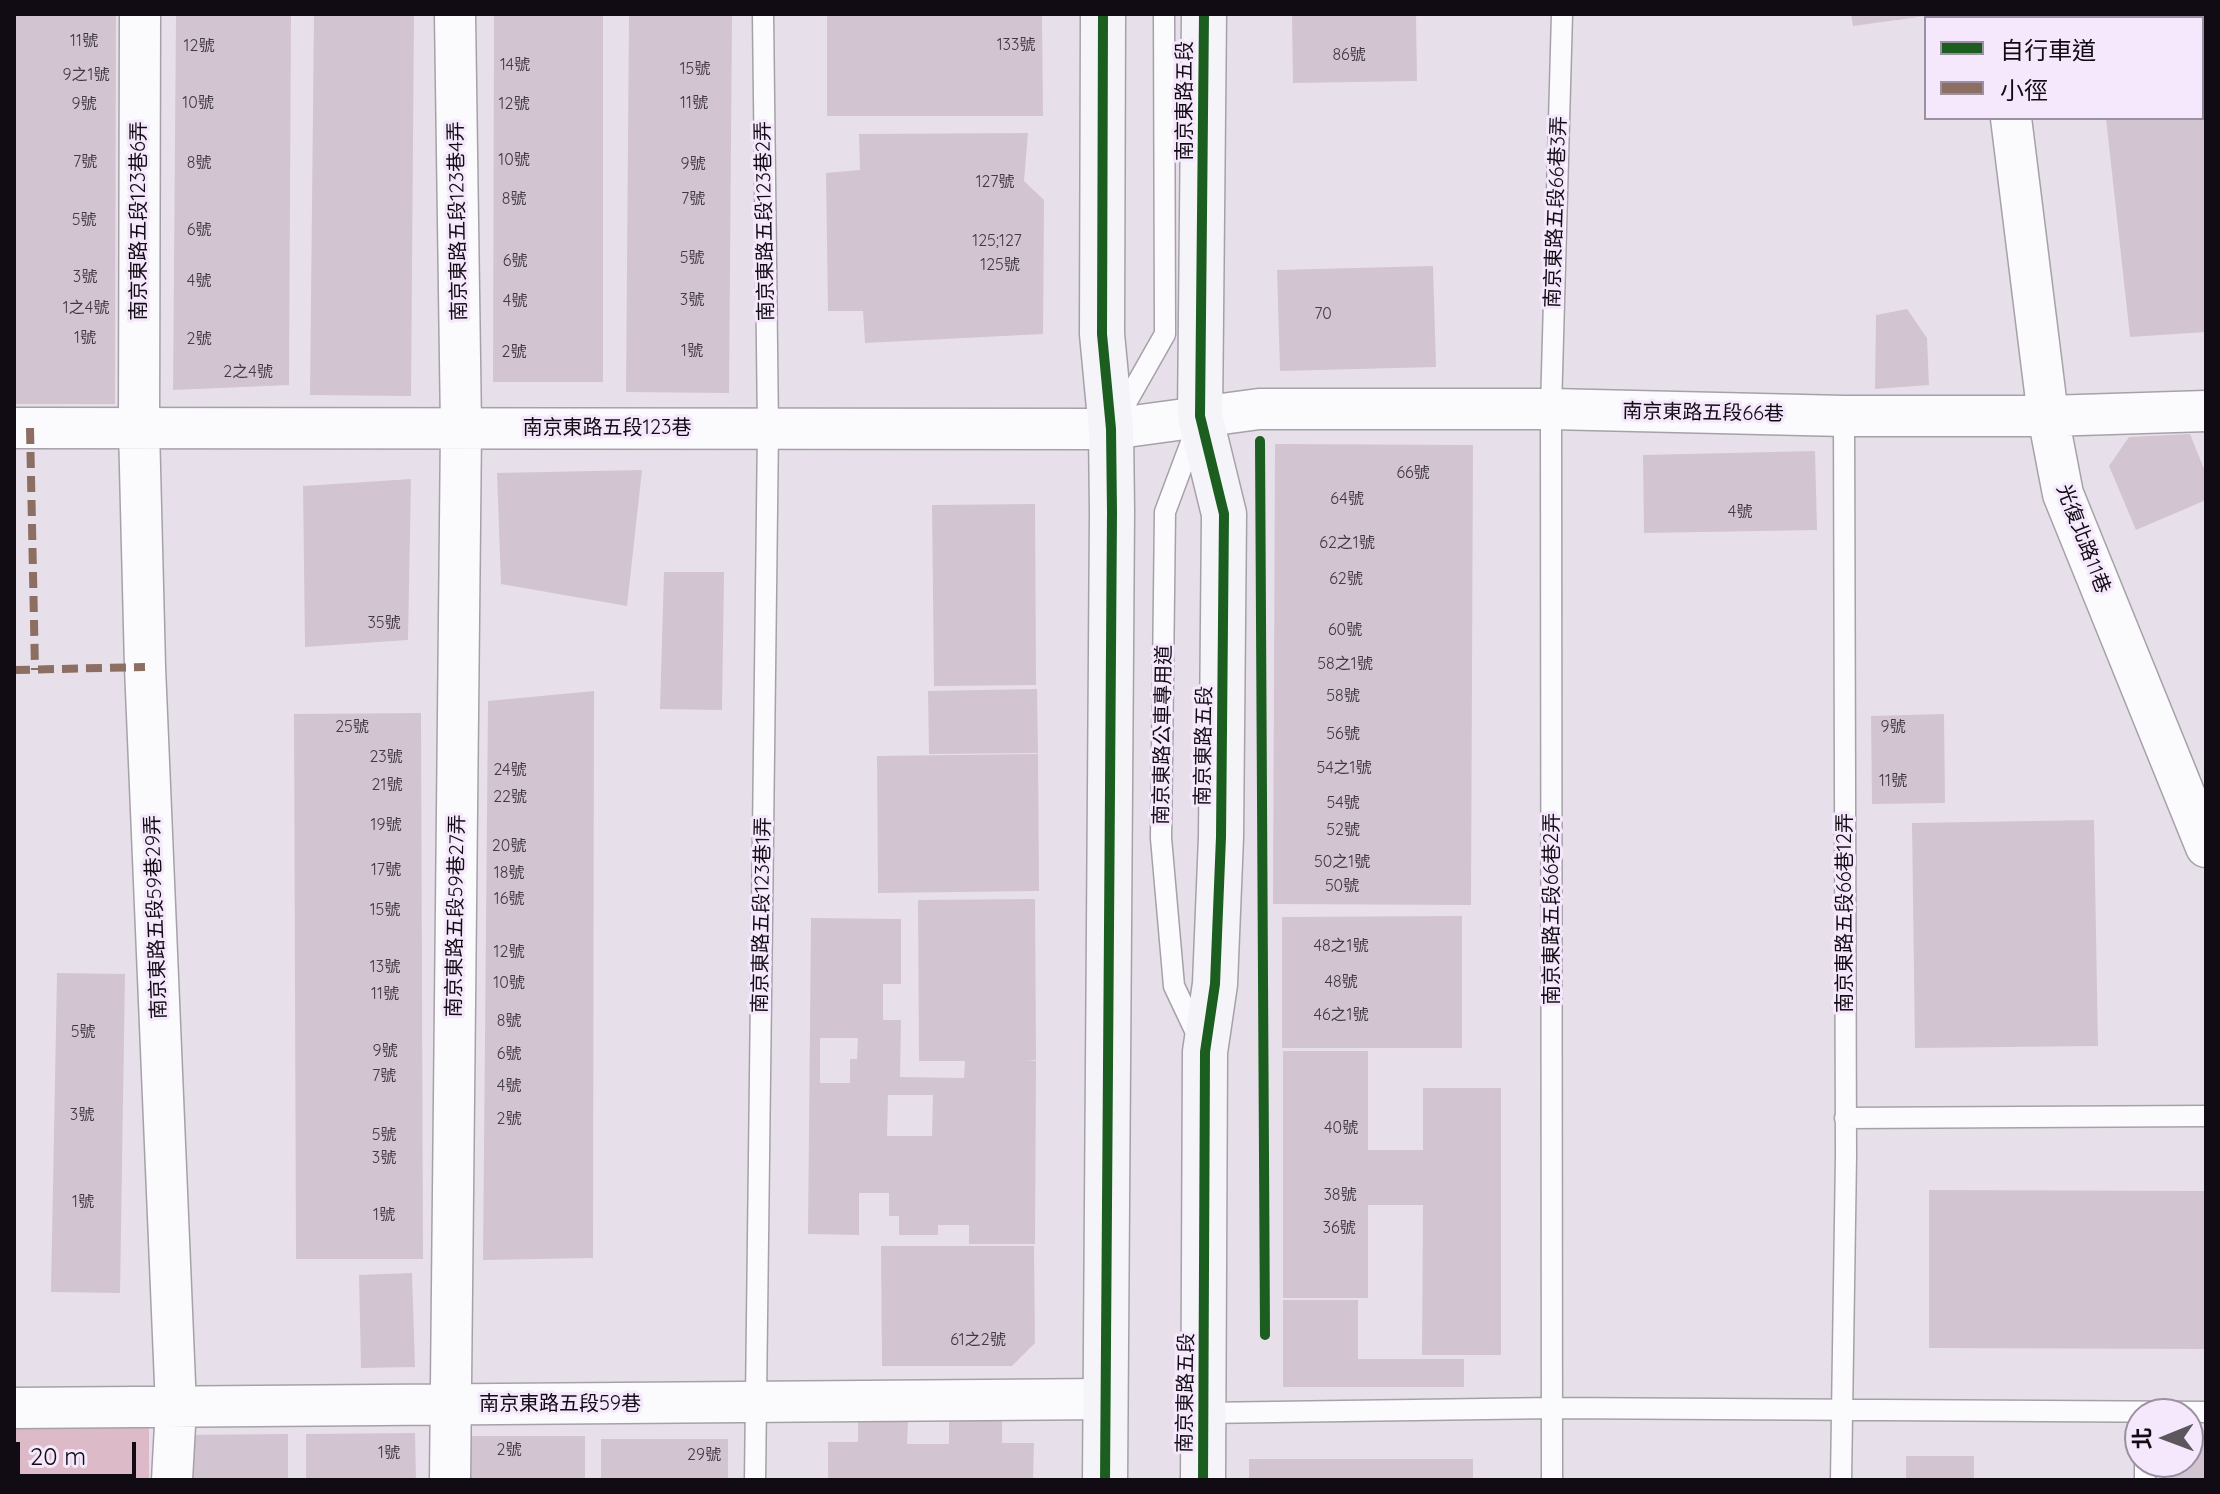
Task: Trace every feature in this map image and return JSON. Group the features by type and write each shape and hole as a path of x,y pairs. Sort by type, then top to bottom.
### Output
{"main road":[{"path":"1103,14 1102,334 1111,429 1105,1480"},
{"name":"南京東路五段","path":"1203,1480 1205,1052 1215,984 1221,837 1224,514 1200,416 1204,14"}],"street":[{"name":"南京東路五段123巷6弄","path":"139,428 140,14"},
{"name":"南京東路五段123巷4弄","path":"455,14 461,428"},
{"name":"光復北路11巷","path":"2011,120 2048,416 2063,494 2206,847"},
{"name":"南京東路五段66巷","path":"1200,416 1259,409 1551,409 1844,416 2048,416 2206,411"},
{"name":"南京東路五段123巷","path":"14,428 1111,429 1200,416"},
{"name":"南京東路五段59巷29弄","path":"139,428 146,682 176,1407 172,1480"},
{"name":"南京東路五段59巷27弄","path":"450,1480 461,428"},
{"name":"南京東路五段59巷","path":"14,1408 1106,1399"}],"lane":[{"name":"南京東路五段123巷2弄","path":"763,14 768,429"},
{"path":"1111,429 1165,334 1164,14"},
{"name":"南京東路五段66巷3弄","path":"1551,409 1562,14"},
{"name":"南京東路五段66巷2弄","path":"1551,409 1552,1480"},
{"name":"南京東路公車專用道","path":"1200,416 1165,512 1161,838 1174,986 1205,1052"},
{"name":"南京東路五段66巷12弄","path":"1841,1480 1845,1118 1844,416"},
{"name":"南京東路五段123巷1弄","path":"755,1480 768,429"},
{"path":"1845,1118 2206,1116"},
{"path":"1204,1413 1554,1408 2124,1413"}],"shaded area":[{"path":"149,1417 149,1480 14,1480 14,1424"}],"building":[{"path":"14,14 116,14 115,404 14,404"},
{"path":"176,14 291,14 289,385 173,390"},
{"path":"314,14 414,14 411,396 310,395"},
{"path":"494,14 603,14 603,382 493,382"},
{"path":"629,14 732,14 729,393 626,392"},
{"path":"827,14 1042,14 1043,116 827,116"},
{"path":"1292,14 1416,14 1417,81 1293,83"},
{"path":"1851,14 1926,16 1924,16 1853,26"},
{"path":"2206,23 2206,332 2130,337 2106,120 2204,120"},
{"path":"1028,133 1024,181 1044,200 1043,334 865,343 863,311 828,311 826,173 860,170 859,134"},
{"path":"1433,266 1436,367 1280,371 1277,270"},
{"path":"1907,309 1927,338 1929,385 1875,389 1876,315"},
{"path":"2190,434 2206,474 2206,500 2136,530 2109,466 2129,437"},
{"path":"1275,444 1473,445 1471,905 1273,904"},
{"path":"1815,451 1817,530 1644,533 1643,455"},
{"path":"642,470 627,606 501,584 497,473"},
{"path":"411,479 408,640 305,647 303,486"},
{"path":"1035,504 1036,685 934,686 932,505"},
{"path":"664,572 724,572 722,710 660,709"},
{"path":"1037,689 1038,753 929,754 928,691"},
{"path":"594,691 593,1258 483,1260 488,701"},
{"path":"421,713 423,1259 296,1259 294,714"},
{"path":"1944,714 1945,803 1872,804 1871,716"},
{"path":"1038,754 1039,891 878,893 877,756"},
{"path":"2094,820 2098,1046 1915,1048 1912,823"},
{"path":"1035,899 1036,1060 1026,1060 1036,1061 1035,1244 969,1244 969,1225 938,1225 938,1235 899,1235 899,1216 889,1216 889,1193 859,1193 859,1235 808,1234 811,918 901,919 901,984 883,984 883,1020 901,1020 900,1077 964,1078 965,1061 919,1061 918,900","holes":["820,1038 858,1038 857,1059 850,1059 850,1083 820,1083","888,1095 933,1095 932,1136 887,1136"]},
{"path":"1462,916 1462,1048 1282,1048 1282,917"},
{"path":"57,973 125,974 120,1293 51,1292"},
{"path":"1283,1051 1368,1051 1368,1150 1423,1150 1423,1088 1501,1088 1501,1355 1422,1355 1423,1205 1368,1205 1368,1298 1283,1298"},
{"path":"1929,1190 2206,1191 2206,1349 1929,1348"},
{"path":"881,1246 1034,1246 1035,1343 1012,1366 882,1366"},
{"path":"412,1273 415,1367 361,1368 359,1275"},
{"path":"1283,1300 1358,1300 1358,1359 1464,1359 1464,1387 1283,1387"},
{"path":"858,1419 908,1420 907,1444 949,1444 949,1419 1002,1420 1002,1443 1034,1443 1033,1480 828,1480 828,1442 858,1442"},
{"path":"2206,1430 2206,1480 2169,1480 2204,1478"},
{"path":"415,1433 416,1480 306,1480 306,1434"},
{"path":"288,1434 288,1480 178,1480 178,1435"},
{"path":"470,1436 585,1436 585,1480 470,1480"},
{"path":"601,1439 728,1439 728,1480 601,1480"},
{"path":"1906,1456 1974,1456 1974,1480 1906,1480"},
{"path":"1249,1459 1473,1459 1473,1480 1249,1480"}],"marked path":[{"path":"30,428 35,670"},
{"path":"14,670 145,667"}],"cycle path":[{"path":"1103,14 1102,334 1111,429 1112,512 1105,1480"},
{"path":"1203,1480 1205,1052 1215,984 1221,837 1224,514 1200,416 1204,14"},
{"path":"1260,441 1265,1335"}]}
